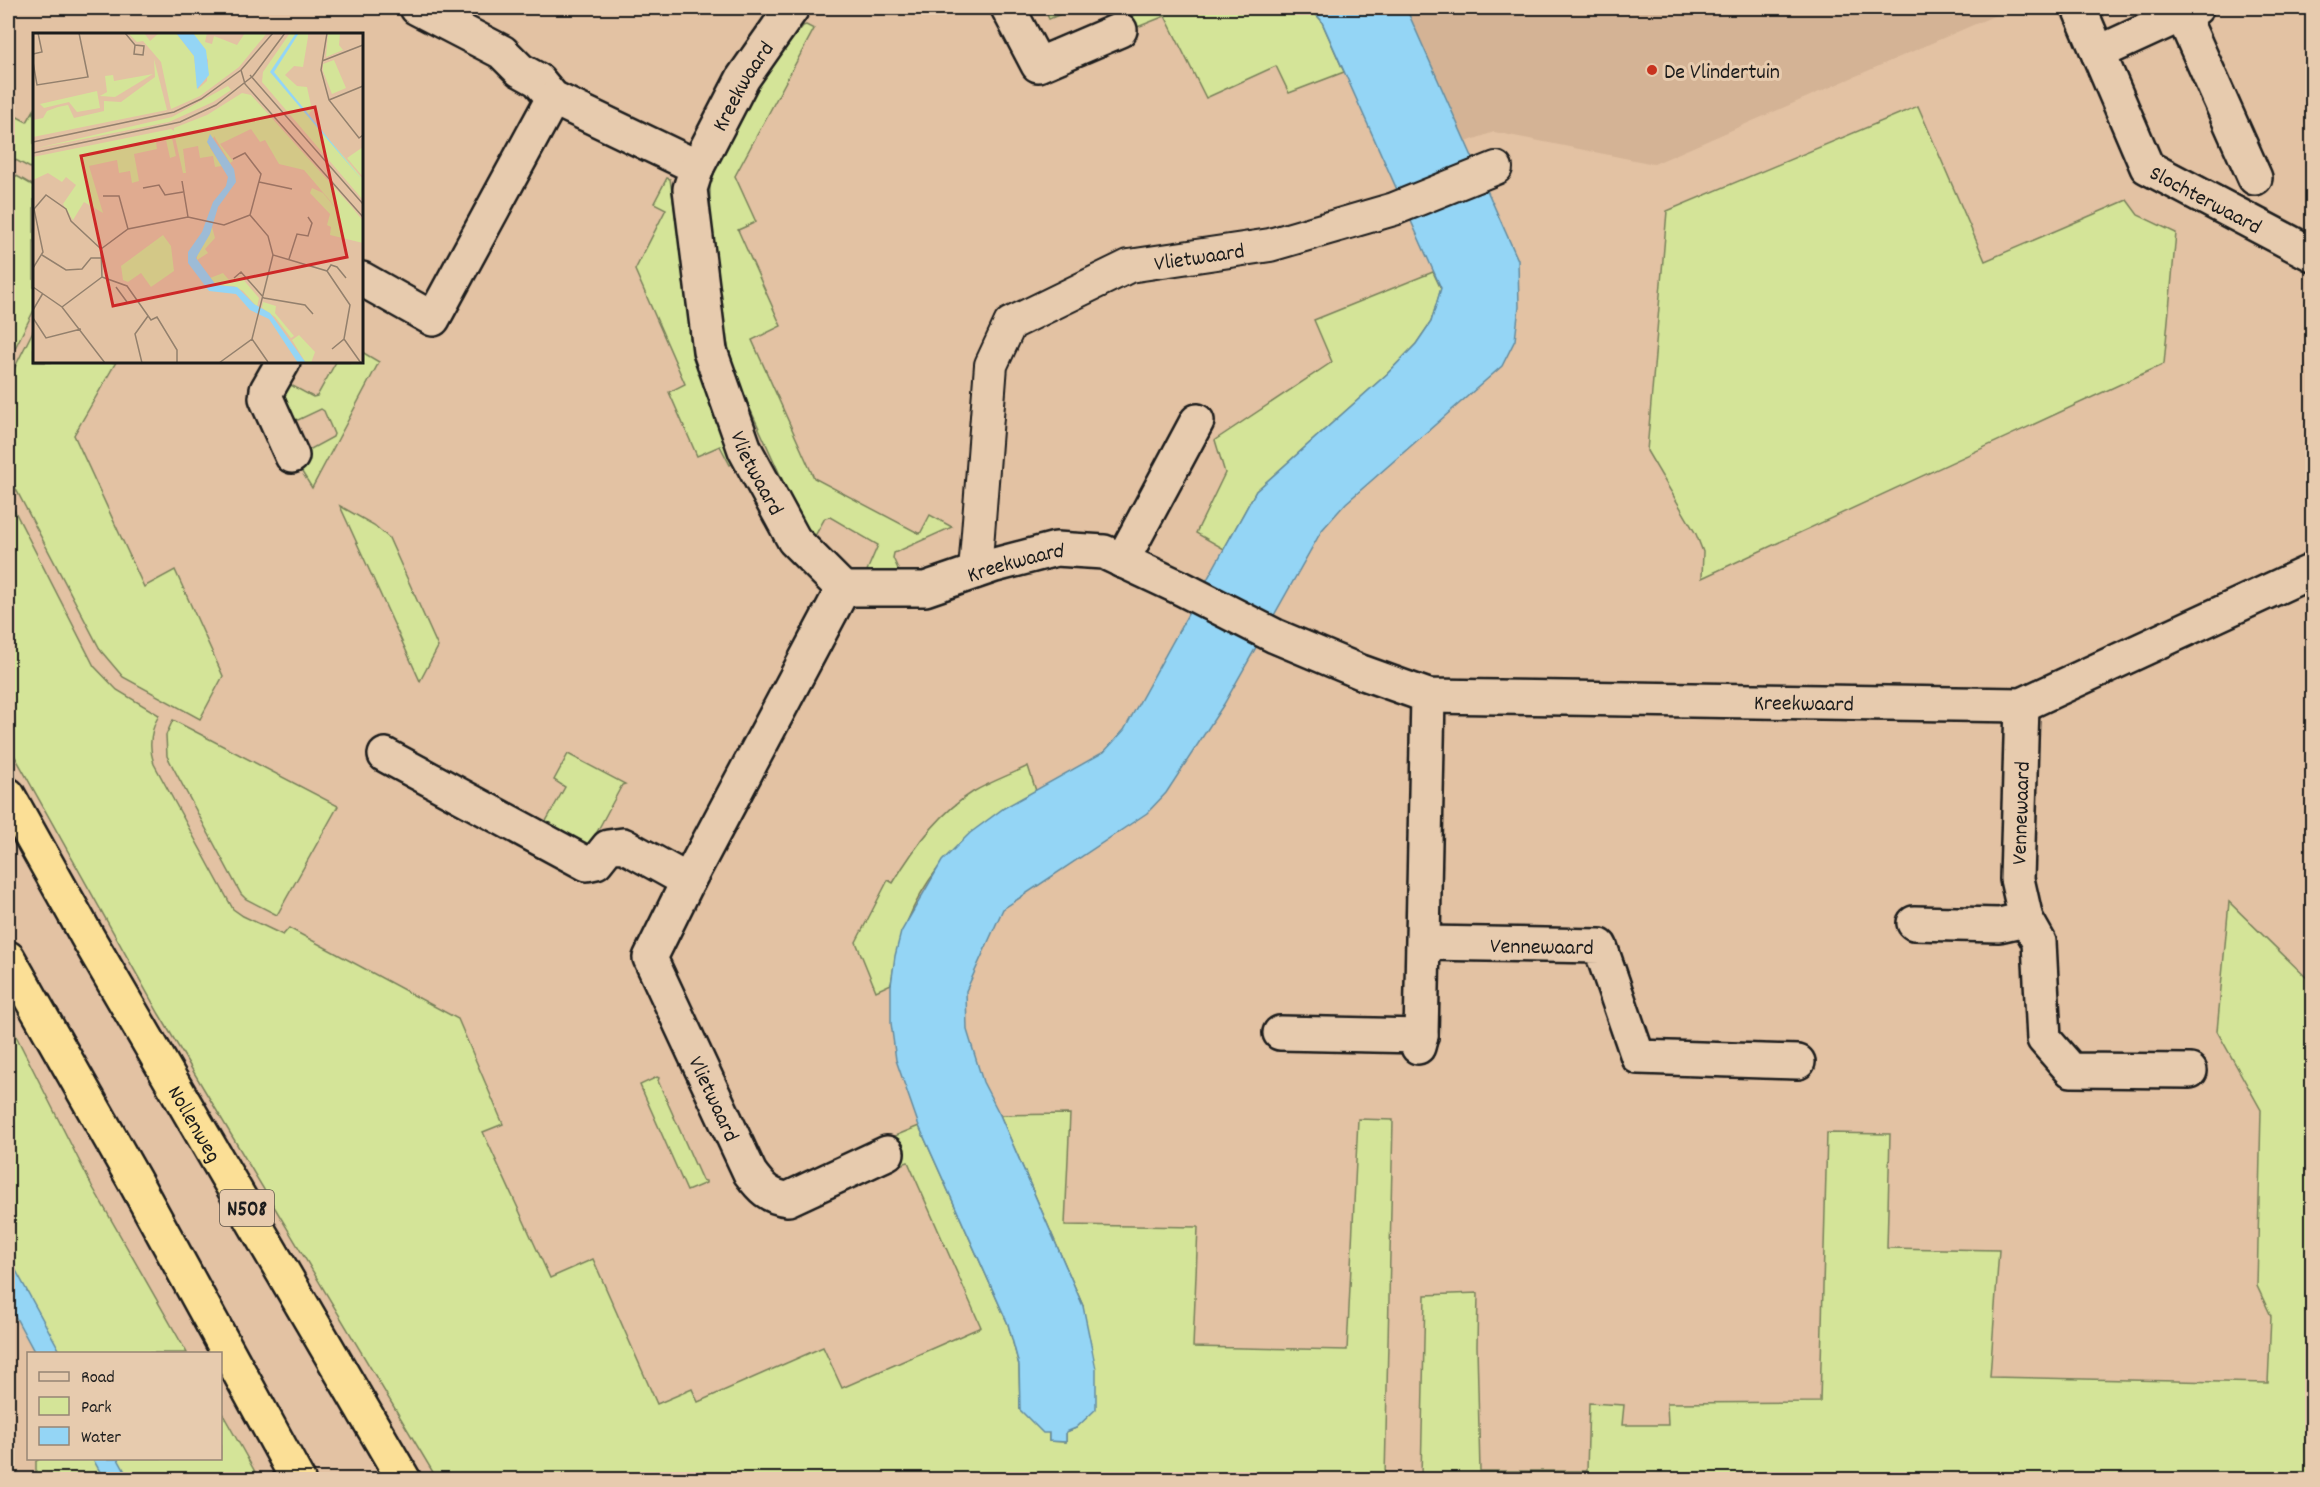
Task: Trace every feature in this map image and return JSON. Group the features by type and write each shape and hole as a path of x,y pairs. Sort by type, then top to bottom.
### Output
{"highway":[{"name":"Nollenweg","path":"8,795 88,938 404,1479"},
{"path":"8,958 134,1180 298,1479"}],"street":[{"path":"417,8 502,52 520,70 538,80 553,98 697,167"},
{"name":"Kreekwaard","path":"697,167 743,78 792,8"},
{"path":"1008,8 1038,65 1120,30"},
{"name":"Slochterwaard","path":"2079,8 2147,167 2313,254"},
{"name":"Slochterwaard","path":"2098,53 2189,11 2254,178"},
{"path":"363,280 433,319 553,98"},
{"name":"Vlietwaard","path":"697,167 690,189 710,351 745,450 794,540 843,589 688,881 650,958 750,1173 763,1191 777,1198 788,1199 887,1153"},
{"name":"Vlietwaard","path":"975,572 991,365 1010,324 1129,266 1270,245 1394,209 1496,168"},
{"path":"282,363 267,390 266,398 292,456"},
{"path":"1122,561 1197,421"},
{"name":"Kreekwaard","path":"843,589 925,589 1056,549 1104,552 1275,636 1361,672 1428,696 2022,705 2313,571"},
{"path":"1280,1033 1419,1042 1424,943 1428,696"},
{"name":"Vennewaard","path":"2022,705 2017,879 2026,919 2039,942 2044,1039 2071,1070 2190,1071"},
{"path":"385,755 586,864 596,862 608,847 623,845 688,881"},
{"path":"1914,923 1999,924 2026,919"},
{"name":"Vennewaard","path":"1424,943 1600,946 1638,1057 1798,1062"}],"shaded area":[{"name":"De Vlindertuin","path":"1406,8 2012,8 1654,164 1494,132 1466,142"}],"green space":[{"path":"1044,8 1075,8 1049,19"},
{"path":"1109,8 1310,8 1321,20 1344,72 1289,93 1276,66 1206,98 1165,16 1120,34"},
{"path":"806,25 814,29 735,176 756,222 738,230 781,326 752,340 814,478 920,534 930,515 952,527 894,553 893,558 905,584 866,573 878,545 830,517 825,518 811,543 737,380 720,315 706,207 710,202 710,185 714,165 765,74"},
{"path":"1918,106 1985,261 2127,200 2138,215 2176,233 2164,364 1702,578 1703,552 1696,534 1647,451 1667,211"},
{"path":"8,112 27,122 33,112 33,169 8,156"},
{"path":"8,171 33,185 33,312 8,362"},
{"path":"667,178 670,179 696,354 743,459 730,465 720,446 697,456 669,392 685,384 635,270 666,209 654,203"},
{"path":"1433,272 1441,289 1431,322 1416,344 1387,374 1256,491 1224,549 1196,533 1225,473 1215,440 1332,362 1314,320"},
{"path":"33,331 33,363 115,363 74,435 144,587 175,570 223,676 200,719 123,677 101,651 8,474 8,381"},
{"path":"363,353 379,362 312,488 300,469 307,451 333,437 334,434 321,409 298,420 293,418 284,393 289,384 313,397 317,396 335,363 363,363"},
{"path":"8,498 94,666 117,690 159,715 151,739 154,764 233,909 283,935 289,928 458,1019 503,1124 483,1132 550,1278 593,1259 657,1404 692,1389 698,1402 823,1347 842,1388 981,1327 908,1162 902,1164 890,1138 919,1126 1008,1324 1019,1365 1020,1410 1049,1433 1049,1441 1066,1442 1066,1432 1076,1428 1083,1306 1000,1115 1070,1114 1065,1225 1198,1227 1193,1347 1347,1350 1358,1119 1393,1120 1385,1477 1421,1477 1425,1295 1478,1293 1480,1471 1587,1471 1589,1403 1624,1405 1622,1425 1668,1425 1667,1403 1820,1402 1827,1133 1890,1134 1887,1248 1999,1250 1990,1377 2268,1383 2271,1316 2257,1286 2261,1110 2217,1031 2229,902 2312,983 2312,1479 437,1479 159,1014 8,744"},
{"path":"340,506 374,525 389,538 438,647 420,681"},
{"path":"173,720 338,806 277,915 241,894 167,756 166,735"},
{"path":"568,754 625,784 622,785 590,845 587,846 545,823 565,787 554,780"},
{"path":"1028,766 1036,791 981,826 938,869 921,893 908,920 891,984 876,991 856,942 888,880 893,883 909,857 949,810 980,788"},
{"path":"8,1020 92,1186 186,1352 49,1352 8,1277"},
{"path":"657,1077 702,1180 706,1181 687,1191 640,1085"},
{"path":"222,1413 259,1479 36,1479 36,1461 222,1460"}],"water":[{"path":"1310,8 1406,8 1518,260 1519,307 1515,340 1502,366 1346,503 1322,530 1224,704 1166,793 1147,813 1003,909 966,991 967,1030 983,1082 1000,1115 1083,1306 1096,1369 1096,1409 1076,1428 1066,1432 1066,1442 1049,1441 1049,1433 1043,1433 1020,1410 1019,1365 1008,1324 919,1126 896,1060 891,1023 891,985 895,956 901,932 942,861 970,833 1004,808 1104,752 1124,730 1256,491 1387,374 1416,344 1431,322 1441,288 1321,20"},
{"path":"8,1256 60,1352 34,1352 8,1303"},
{"path":"94,1460 119,1460 129,1479 104,1479"}],"place":[{"name":"De Vlindertuin","path":"1652,70"}]}
